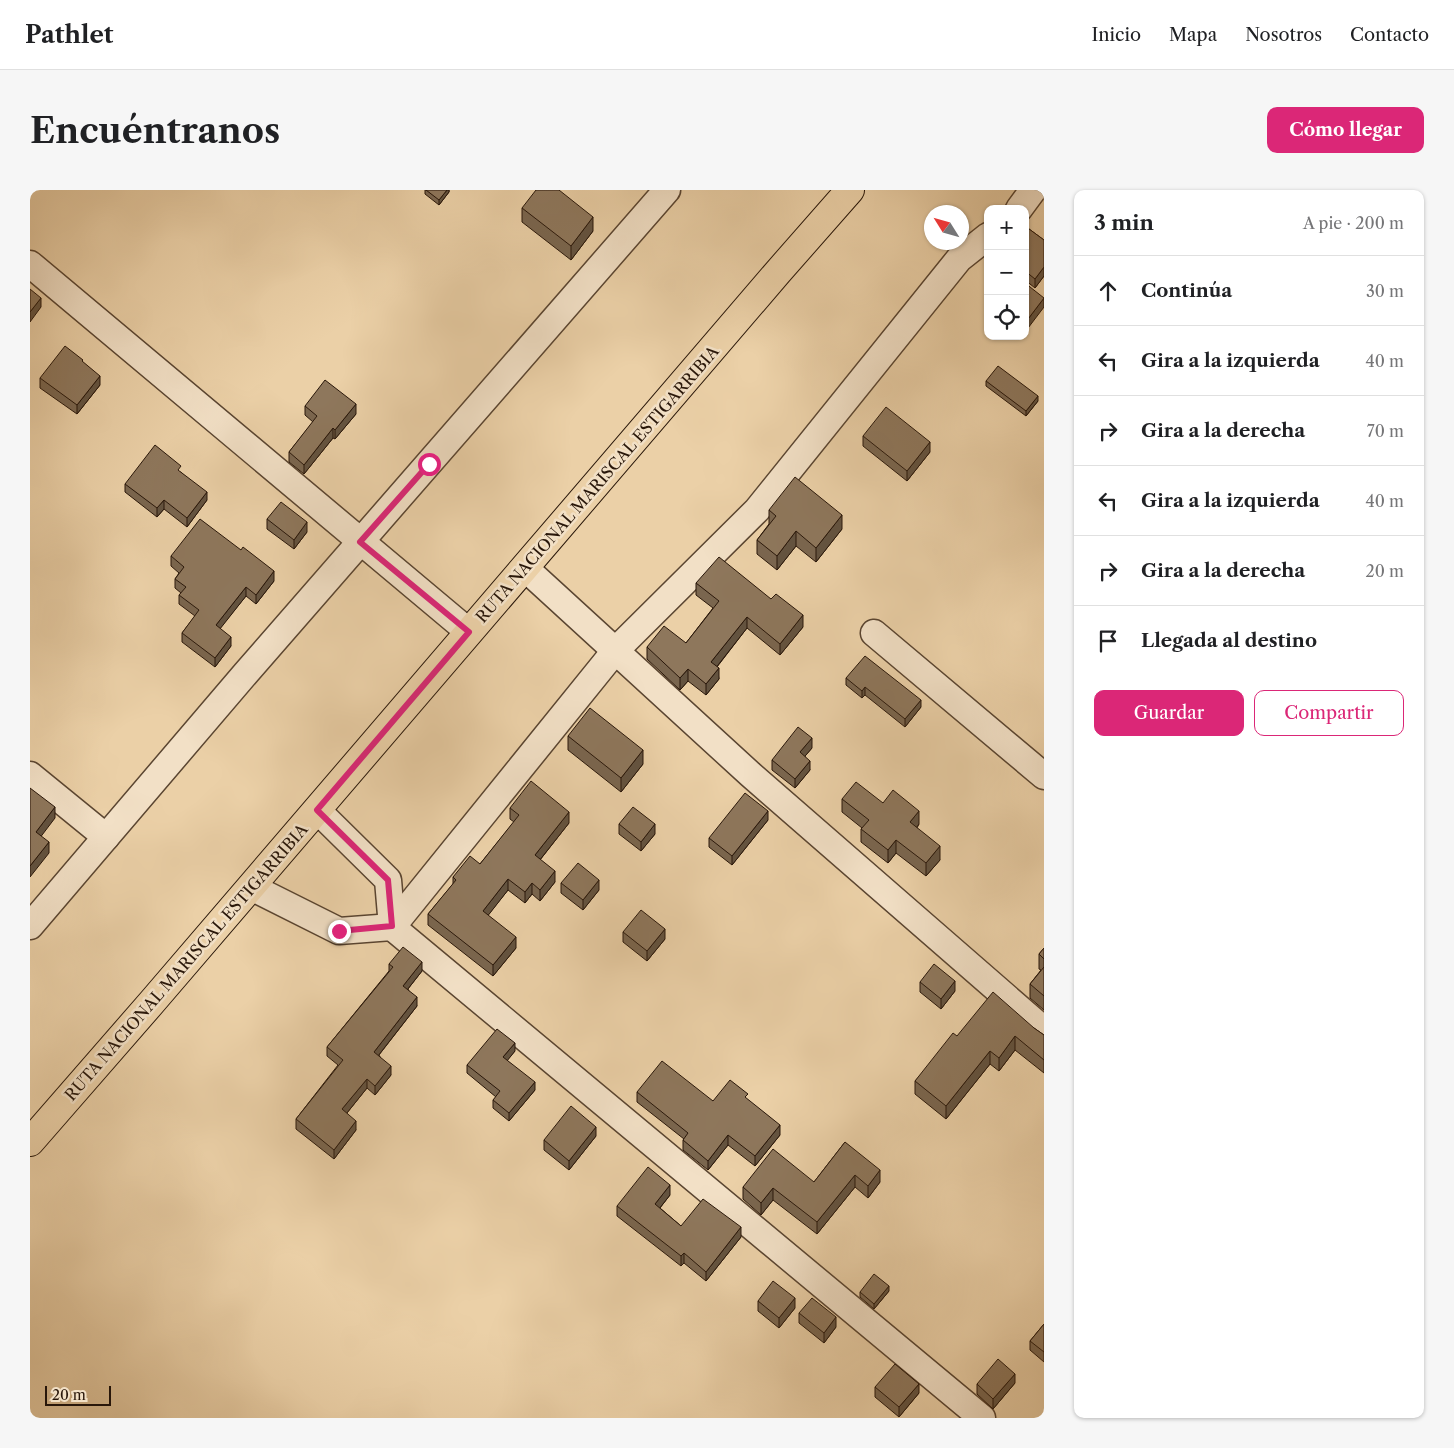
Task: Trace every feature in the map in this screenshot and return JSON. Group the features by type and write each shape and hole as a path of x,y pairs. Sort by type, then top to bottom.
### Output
{"main road":[{"name":"RUTA NACIONAL MARISCAL ESTIGARRIBIA","path":"30,1142 525,568 797,249 850,190"}],"street":[{"path":"30,926 360,542 667,190"},
{"path":"1022,205 1034,190"},
{"path":"251,887 339,931 392,926 615,651 757,510 960,259 984,239"},
{"path":"30,264 469,632"},
{"path":"525,568 750,774 1044,1030"},
{"path":"874,633 1044,776"},
{"path":"30,775 106,837"},
{"path":"317,810 388,880 392,926 982,1418"}],"building":[{"path":"426,190 447,190 439,200"},
{"path":"536,190 559,190 593,217 571,246 522,208"},
{"path":"1029,229 1044,240 1044,267 1035,279 1029,274"},
{"path":"1029,286 1044,298 1029,318"},
{"path":"30,289 41,298 30,312"},
{"path":"65,346 100,376 77,405 40,378"},
{"path":"998,366 1038,396 1026,411 986,381"},
{"path":"325,380 356,404 335,430 333,428 304,465 289,452 317,416 305,406"},
{"path":"886,407 930,442 907,471 863,436"},
{"path":"155,445 181,466 178,470 207,492 187,518 164,500 157,508 125,484"},
{"path":"795,477 842,515 816,548 796,531 777,556 757,540 776,516 769,510"},
{"path":"281,502 307,522 294,540 267,519"},
{"path":"200,519 241,550 243,547 274,571 256,595 246,587 216,625 231,637 215,658 182,633 199,610 179,595 186,587 175,579 184,567 171,556"},
{"path":"719,557 771,599 776,594 803,615 780,644 747,617 711,662 719,668 706,684 688,669 680,678 647,647 664,626 686,643 719,601 696,583"},
{"path":"865,656 921,700 905,719 865,687 862,691 846,678"},
{"path":"590,708 643,750 621,778 568,736"},
{"path":"798,727 812,738 800,752 810,761 795,779 772,760"},
{"path":"531,781 569,812 535,855 555,871 540,890 532,883 525,892 508,879 483,911 516,937 493,965 428,914 456,880 453,877 470,856 480,864 519,815 510,808"},
{"path":"856,782 883,803 893,790 919,811 910,822 940,846 926,863 896,840 888,850 861,829 869,820 842,799"},
{"path":"30,788 55,807 36,832 49,842 30,866"},
{"path":"745,793 768,811 732,856 709,838"},
{"path":"633,807 655,824 641,842 619,824"},
{"path":"578,863 599,880 583,900 561,883"},
{"path":"641,910 665,929 647,951 623,932"},
{"path":"403,947 422,962 403,986 417,997 374,1052 391,1066 375,1086 367,1079 342,1109 356,1121 334,1150 296,1119 343,1060 327,1047 393,967 389,964"},
{"path":"1044,948 1044,959 1039,954"},
{"path":"934,964 955,981 941,999 920,982"},
{"path":"1044,967 1044,996 1030,984"},
{"path":"993,992 1044,1035 1044,1060 1015,1036 999,1058 990,1051 946,1106 915,1081 953,1033 957,1036"},
{"path":"497,1029 515,1043 503,1057 535,1082 509,1113 493,1100 500,1091 467,1065"},
{"path":"662,1061 713,1101 730,1080 748,1094 745,1097 780,1125 755,1156 728,1135 708,1161 683,1140 688,1133 637,1092"},
{"path":"571,1106 596,1127 569,1161 544,1140"},
{"path":"845,1142 880,1170 868,1186 855,1175 817,1222 773,1188 761,1203 743,1187 773,1149 814,1182"},
{"path":"648,1167 670,1185 655,1204 681,1226 703,1199 741,1227 706,1272 684,1253 681,1256 617,1206"},
{"path":"874,1274 889,1286 874,1304 860,1292"},
{"path":"773,1281 795,1298 779,1318 758,1301"},
{"path":"812,1298 836,1317 824,1333 799,1313"},
{"path":"1044,1324 1044,1352 1030,1341"},
{"path":"998,1359 1015,1374 993,1399 977,1384"},
{"path":"895,1364 919,1384 899,1407 875,1387"}],"route":[{"path":"339,931 392,926 388,880 317,810 469,632 360,542 429,464"}]}
